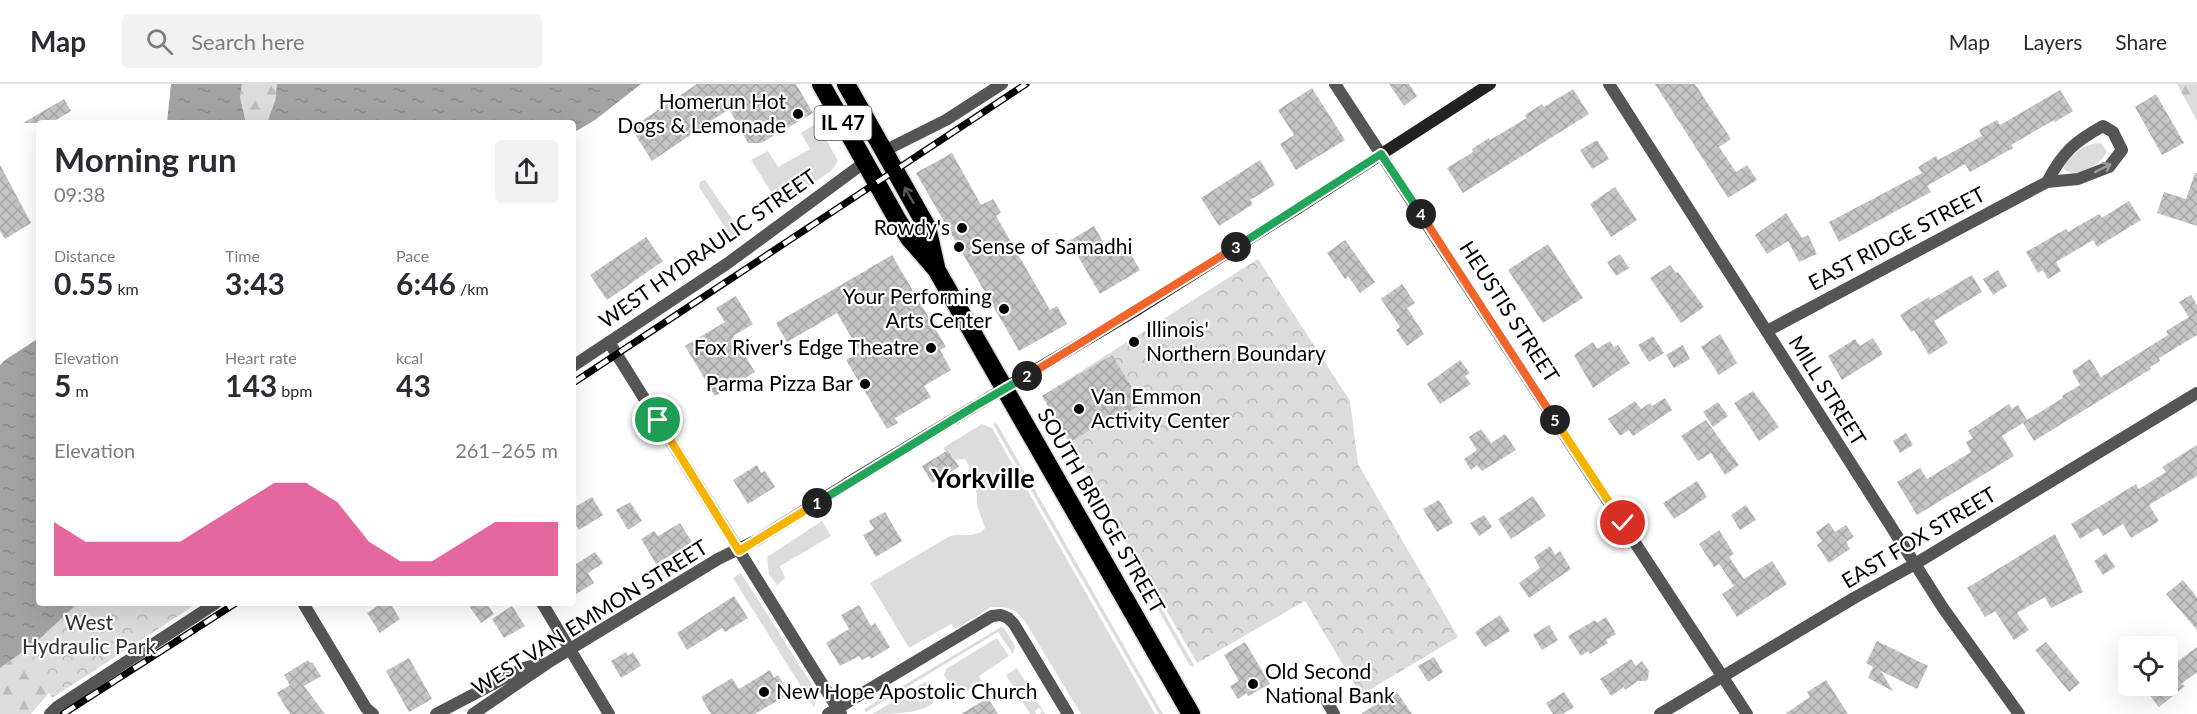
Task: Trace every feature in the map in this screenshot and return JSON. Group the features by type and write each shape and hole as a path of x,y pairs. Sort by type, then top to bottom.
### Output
{"highway":[{"name":"SOUTH BRIDGE STREET","path":"821,84 903,229 936,269 1191,714"},
{"name":"SOUTH BRIDGE STREET","path":"846,84 927,227 936,269"}],"street":[{"path":"884,151 946,120 1002,84"},
{"name":"HEUSTIS STREET","path":"1335,84 1747,714"},
{"path":"1005,388 1138,309 1490,84"},
{"name":"MILL STREET","path":"1609,84 1915,564 1974,653 2019,714"},
{"name":"EAST RIDGE STREET","path":"1767,331 2047,182 2078,179 2109,167 2122,150 2113,132 2103,126 2079,139 2059,160 2047,182"},
{"name":"WEST HYDRAULIC STREET","path":"576,364 728,263 865,162"},
{"path":"609,342 836,712 992,616 1001,615 1014,624 1068,714"},
{"name":"WEST VAN EMMON STREET","path":"473,714 552,660 697,572 739,551 1005,388"},
{"name":"EAST FOX STREET","path":"1660,714 1915,564 2197,393"},
{"path":"50,713 211,606"},
{"path":"305,606 366,708 373,714"},
{"path":"544,606 609,714"},
{"path":"436,714 524,668 552,660"},
{"path":"1324,698 1334,714"}],"green space":[{"path":"242,84 277,84 275,101 268,120 245,120 240,96"},
{"path":"2177,84 2197,84 2197,121"},
{"path":"817,123 838,161 831,171 780,206 751,160 768,151 778,167 810,149 801,133"},
{"path":"2100,143 2107,151 2094,166 2074,173 2063,168 2078,151 2088,145"},
{"path":"705,180 741,232 732,238 699,187 700,182"},
{"name":"Van Emmon Activity Center","path":"1258,259 1350,401 1358,464 1458,637 1361,695 1305,601 1197,663 1042,396"},
{"path":"996,423 1163,714 1159,714 993,424"},
{"path":"982,424 992,428 1155,714 1081,714 1024,620 1015,611 1003,607 991,607 956,629 951,624 909,648 870,583 950,536 973,535 985,528 977,505 977,493 968,480 969,466 965,459 955,460 949,450 946,452 943,448"},
{"path":"822,521 831,536 780,566 785,578 777,585 769,574 767,557"},
{"path":"1127,548 1195,667 1190,666 1125,551"},
{"path":"741,573 816,691 817,699 814,707 733,578"},
{"name":"West Hydraulic Park","path":"75,606 193,606 52,698 26,649"},
{"path":"1001,627 1004,628 1015,646 1013,654 998,632 866,712 864,709"},
{"path":"997,638 1009,656 979,676 982,682 965,692 959,686 949,683 944,675 946,669"},
{"path":"94,640 31,714 0,714 0,668 34,644"},
{"path":"1017,668 1045,714 1040,714 1042,711 1039,708 1035,711 1036,714 1030,714 1006,675"},
{"path":"925,682 931,686 935,695 933,703 927,707 910,712 872,714"}],"water":[{"path":"171,84 242,84 240,97 245,120 167,120"},
{"path":"277,84 641,84 595,120 576,131 576,120 268,120 275,101"},
{"path":"36,340 36,606 75,606 34,644 0,668 0,365"}],"building":[{"path":"697,84 796,84 813,113 761,143 748,143 729,109 652,161 631,128"},
{"path":"1389,84 1409,84 1417,96 1404,106"},
{"path":"1655,84 1695,84 1731,139 1719,147 1736,172 1747,165 1757,180 1728,198"},
{"path":"1312,88 1345,140 1296,170 1280,144 1294,135 1278,110"},
{"path":"1573,89 1589,114 1463,193 1447,168 1473,152 1472,149 1489,138 1490,140 1527,118 1525,115 1542,104 1544,107"},
{"path":"2060,90 2073,111 2011,145 2013,148 1970,172 1965,164 1927,186 1931,192 1839,242 1829,222 1922,173 1918,167 1936,156 1938,160 1982,136 1979,130 1997,120 2000,125"},
{"path":"2156,94 2184,143 2162,155 2135,107"},
{"path":"64,99 71,111 56,120 36,120 36,123 23,123"},
{"path":"1597,140 1609,159 1592,169 1580,150"},
{"path":"952,153 981,205 993,199 1001,212 996,216 1050,310 1057,306 1067,324 1019,351 916,173"},
{"path":"1260,160 1275,185 1250,200 1253,204 1219,226 1201,198"},
{"path":"0,165 31,223 5,239 0,231"},
{"path":"2195,173 2197,173 2197,226 2157,213 2164,192 2186,199"},
{"path":"1615,187 1637,220 1611,237 1590,204"},
{"path":"2129,201 2141,220 2097,247 2093,240 2056,262 2061,271 2048,279 2043,270 2038,273 2026,252 2066,229 2068,232 2099,214 2102,218"},
{"path":"1786,213 1802,238 1808,235 1817,254 1799,262 1788,241 1767,254 1755,235"},
{"path":"1094,226 1109,252 1124,243 1140,270 1100,294 1069,241"},
{"path":"646,237 663,261 607,300 590,275"},
{"path":"1345,240 1375,282 1360,293 1348,276 1345,279 1327,253"},
{"path":"1548,244 1583,298 1543,323 1508,270"},
{"path":"1620,254 1629,268 1616,276 1607,262"},
{"path":"892,255 946,347 940,350 951,370 924,386 931,397 895,418 898,423 887,429 846,360 860,352 837,313 787,342 776,323"},
{"path":"1670,265 1676,273 1678,272 1704,307 1681,323 1650,278"},
{"path":"1998,270 2007,286 1993,295 1983,279"},
{"path":"1972,275 1982,292 1934,321 1948,343 1929,355 1914,330 1911,332 1900,315"},
{"path":"1402,284 1415,303 1407,308 1424,334 1407,346 1396,330 1400,327 1381,299"},
{"path":"2191,295 2197,305 2197,335 2159,358 2160,361 2150,367 2151,369 2034,441 2023,423 2002,436 2014,456 1917,515 1897,482 1920,468 1927,479 1971,452 1966,442 1973,438 1968,431 2009,404 2012,409 2018,405 2027,420 2063,398 2062,396 2080,385 2072,371 2090,359 2101,377 2168,335 2166,331 2189,317 2179,302"},
{"path":"736,296 753,324 733,336 755,372 715,396 685,346 725,322 716,308"},
{"path":"1720,334 1737,363 1719,375 1701,347"},
{"path":"1653,336 1664,353 1649,362 1638,345"},
{"path":"1873,338 1883,354 1842,380 1828,356 1855,339 1860,346"},
{"path":"1610,341 1614,347 1618,345 1630,363 1593,388 1574,355 1593,342 1597,349"},
{"path":"1683,345 1690,359 1674,368 1666,355"},
{"path":"1112,355 1142,404 1111,422 1109,419 1070,442 1042,396"},
{"path":"1460,360 1470,373 1465,376 1471,384 1440,404 1427,384"},
{"path":"1753,391 1779,427 1759,441 1734,403"},
{"path":"1665,398 1672,410 1633,436 1629,430 1620,436 1608,419 1635,401 1641,409 1650,403 1652,406"},
{"path":"1718,402 1728,416 1713,427 1703,412"},
{"path":"1706,420 1739,465 1725,475 1711,453 1698,461 1681,436"},
{"path":"1481,429 1491,443 1505,434 1516,450 1482,471 1477,465 1471,470 1464,459 1477,450 1469,437"},
{"path":"1906,433 1913,445 1900,453 1893,441"},
{"path":"2197,445 2197,476 2149,505 2159,521 2131,538 2123,524 2103,536 2098,528 2080,539 2071,524 2136,484 2139,489 2166,472 2162,467"},
{"path":"948,450 959,467 932,483 922,466"},
{"path":"757,465 761,473 765,471 775,487 748,504 733,480"},
{"path":"1697,481 1707,497 1674,519 1663,503"},
{"path":"1533,496 1546,516 1511,539 1498,519"},
{"path":"592,497 603,515 579,530 576,526 576,506"},
{"path":"1439,500 1453,523 1437,532 1423,509"},
{"path":"630,502 642,521 628,530 616,510"},
{"path":"1746,505 1756,520 1740,530 1731,515"},
{"path":"885,512 902,541 876,557 863,535 874,529 869,521"},
{"path":"1484,515 1492,527 1479,536 1470,523"},
{"path":"680,523 692,542 656,564 641,539 654,531 658,536"},
{"path":"1829,523 1835,532 1846,525 1854,537 1846,542 1850,549 1829,563 1817,545 1822,541 1816,532"},
{"path":"1719,530 1734,554 1729,557 1744,579 1772,561 1787,584 1737,617 1722,594 1734,586 1719,564 1714,567 1699,544"},
{"path":"2055,534 2083,592 2051,608 2045,597 2017,613 2029,630 2014,640 1995,611 1985,617 1967,588"},
{"path":"1550,546 1555,555 1560,551 1571,569 1529,598 1519,583 1540,568 1534,557"},
{"path":"595,552 603,563 588,573 594,583 576,594 576,564"},
{"path":"2106,553 2115,567 2103,575 2094,561"},
{"path":"2183,580 2197,597 2197,630 2166,594"},
{"path":"734,596 748,618 725,632 722,628 687,650 677,633"},
{"path":"859,605 871,626 875,623 890,647 871,659 869,656 862,660 859,656 840,666 826,643 849,629 841,615"},
{"path":"378,606 392,606 400,619 380,633 367,613"},
{"path":"469,606 488,606 494,614 481,623"},
{"path":"512,606 525,626 504,638 492,619"},
{"path":"1500,615 1510,631 1485,647 1475,632"},
{"path":"1606,617 1616,634 1606,640 1608,643 1590,654 1588,651 1581,656 1568,636 1595,620 1597,623"},
{"path":"1549,625 1558,640 1542,650 1533,635"},
{"path":"1877,641 1928,666 1917,689 1881,671 1893,691 1868,678 1873,667 1866,663"},
{"path":"1245,642 1270,684 1238,699 1230,686 1239,681 1224,655"},
{"path":"2046,642 2080,683 2069,692 2035,650"},
{"path":"2197,647 2197,672 2181,684 2185,686 2178,692 2178,661"},
{"path":"626,652 628,656 633,652 641,666 621,678 611,661"},
{"path":"1434,657 1443,672 1428,682 1418,666"},
{"path":"409,658 432,699 409,712 386,671"},
{"path":"1631,659 1636,666 1642,661 1649,671 1648,679 1638,681 1625,690 1624,687 1611,696 1600,679"},
{"path":"308,660 312,662 321,676 304,686 325,714 290,714 277,693 290,685 284,675"},
{"name":"New Hope Apostolic Church","path":"770,670 774,678 778,675 787,690 785,692 787,695 755,714 711,714 701,697 732,678 739,689"},
{"path":"1826,680 1848,714 1785,714 1810,697 1807,692"},
{"path":"1397,692 1412,714 1361,714 1391,694"},
{"path":"1564,692 1574,707 1563,714 1553,714 1546,703"},
{"path":"2150,696 2173,696 2159,707"},
{"path":"988,698 998,714 961,714"}],"railway":[{"path":"576,381 1026,84"},
{"path":"63,714 231,606"}],"place":[{"name":"Homerun Hot Dogs & Lemonade","path":"798,114"},
{"name":"Rowdy's","path":"962,228"},
{"name":"Sense of Samadhi","path":"959,247"},
{"name":"Your Performing Arts Center","path":"1004,309"},
{"name":"Illinois' Northern Boundary","path":"1134,342"},
{"name":"Fox River's Edge Theatre","path":"931,348"},
{"name":"Parma Pizza Bar","path":"865,384"},
{"name":"Van Emmon Activity Center","path":"1079,409"},
{"name":"Old Second National Bank","path":"1253,684"},
{"name":"New Hope Apostolic Church","path":"764,692"}],"district":[{"name":"Yorkville","path":"983,479"}],"route":[{"path":"658,420 739,551 894,454 1138,309 1381,154 1623,523"}]}
